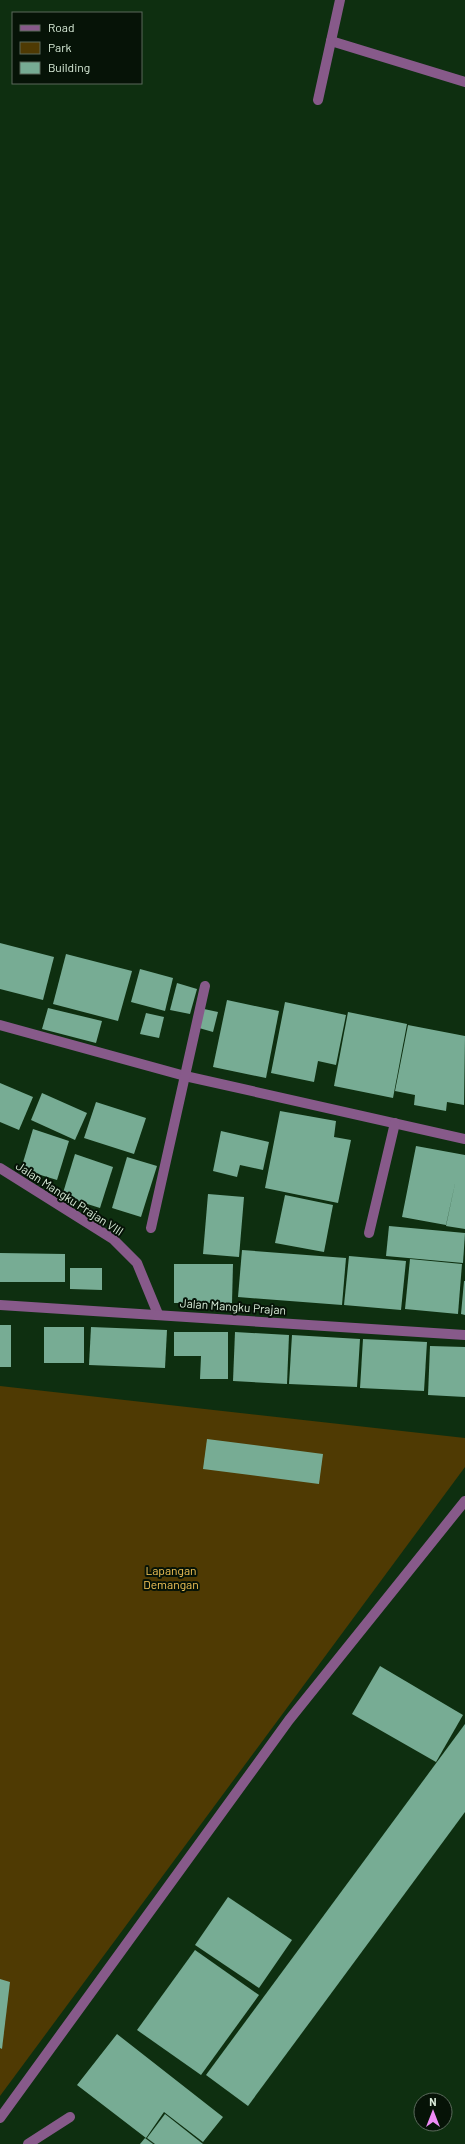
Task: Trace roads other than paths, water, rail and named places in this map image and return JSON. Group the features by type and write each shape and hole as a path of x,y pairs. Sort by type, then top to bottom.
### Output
{"street":[{"path":"318,100 340,0"},
{"path":"331,41 465,82"},
{"path":"151,1228 205,986"},
{"path":"0,1025 185,1076 465,1139"},
{"path":"369,1233 395,1123"},
{"name":"Jalan Mangku Prajan VIII","path":"0,1168 113,1240 137,1263 158,1314"},
{"name":"Jalan Mangku Prajan","path":"0,1305 465,1335"},
{"path":"0,2118 289,1720 465,1501"},
{"path":"28,2144 70,2117"}],"park label":[{"name":"Lapangan Demangan","path":"171,1577"}]}
